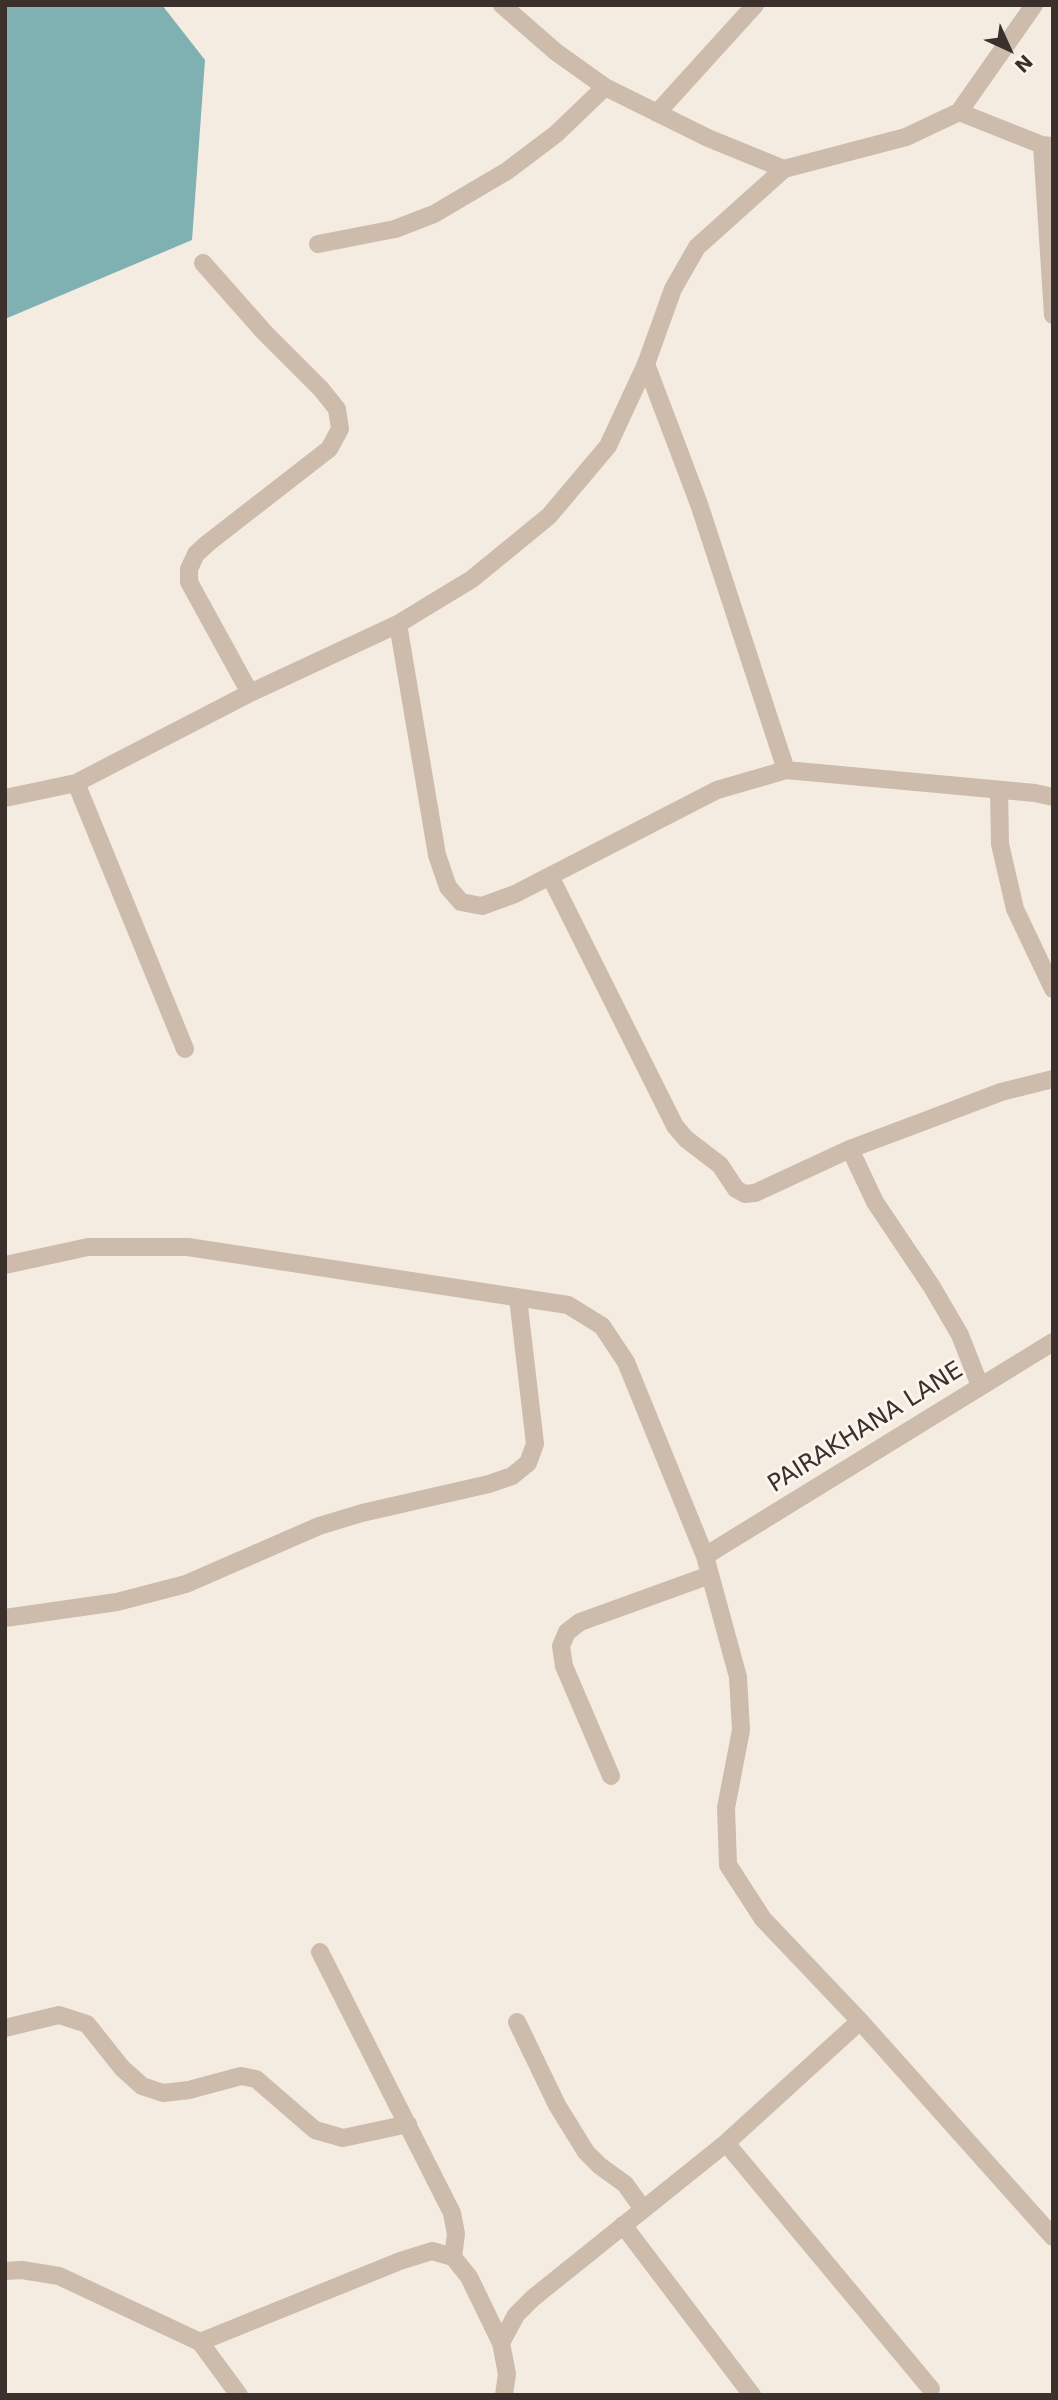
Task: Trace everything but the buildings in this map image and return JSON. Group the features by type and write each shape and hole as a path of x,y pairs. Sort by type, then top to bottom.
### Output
{"street":[{"path":"502,5 556,52 605,87 708,138 784,169"},
{"path":"657,113 755,5"},
{"path":"5,798 76,783 250,693 398,624 472,579 549,516 608,446 646,364 673,289 697,247 784,169 906,137 959,112 1034,5"},
{"path":"318,244 396,229 434,214 507,171 556,134 605,87"},
{"path":"959,112 1047,145 1053,315"},
{"path":"203,263 281,351 321,389 337,410 340,429 329,449 208,543 196,554 189,569 189,582 250,693"},
{"path":"646,364 698,504 786,770"},
{"path":"398,624 437,855 448,887 461,902 482,906 515,894 717,790 786,770 1035,793 1053,797"},
{"path":"76,783 185,1049"},
{"path":"999,790 1000,844 1015,909 1053,989"},
{"path":"550,876 675,1126 686,1139 720,1165 736,1189 745,1194 755,1193 850,1149 1001,1093 1053,1079"},
{"path":"850,1149 875,1202 932,1287 960,1335 980,1386"},
{"path":"5,1265 88,1247 188,1247 568,1305 602,1326 626,1362 705,1556 738,1677 741,1730 726,1808 729,1865 763,1919 860,2021 1053,2237"},
{"path":"5,1618 117,1602 186,1584 330,1523 512,1476 528,1463 535,1444 518,1298"},
{"name":"PAIRAKHANA LANE","path":"705,1556 1053,1342"},
{"path":"611,1776 564,1666 561,1646 567,1632 580,1622 710,1574"},
{"path":"320,1952 452,2213 456,2234 453,2257"},
{"path":"5,2028 60,2015 87,2024 122,2068 142,2086 163,2093 189,2090 241,2076 256,2079 315,2130 343,2138 408,2124"},
{"path":"501,2343 516,2315 533,2298 726,2143 860,2021"},
{"path":"517,2022 557,2105 581,2144 600,2166 625,2185 643,2209"},
{"path":"726,2143 931,2389"},
{"path":"623,2225 751,2395"},
{"path":"200,2342 432,2250 453,2257 469,2277 501,2343 507,2374 504,2395"},
{"path":"5,2271 22,2270 60,2276 200,2342 239,2395"}],"water":[{"path":"5,5 162,5 205,60 192,240 5,319"}]}
